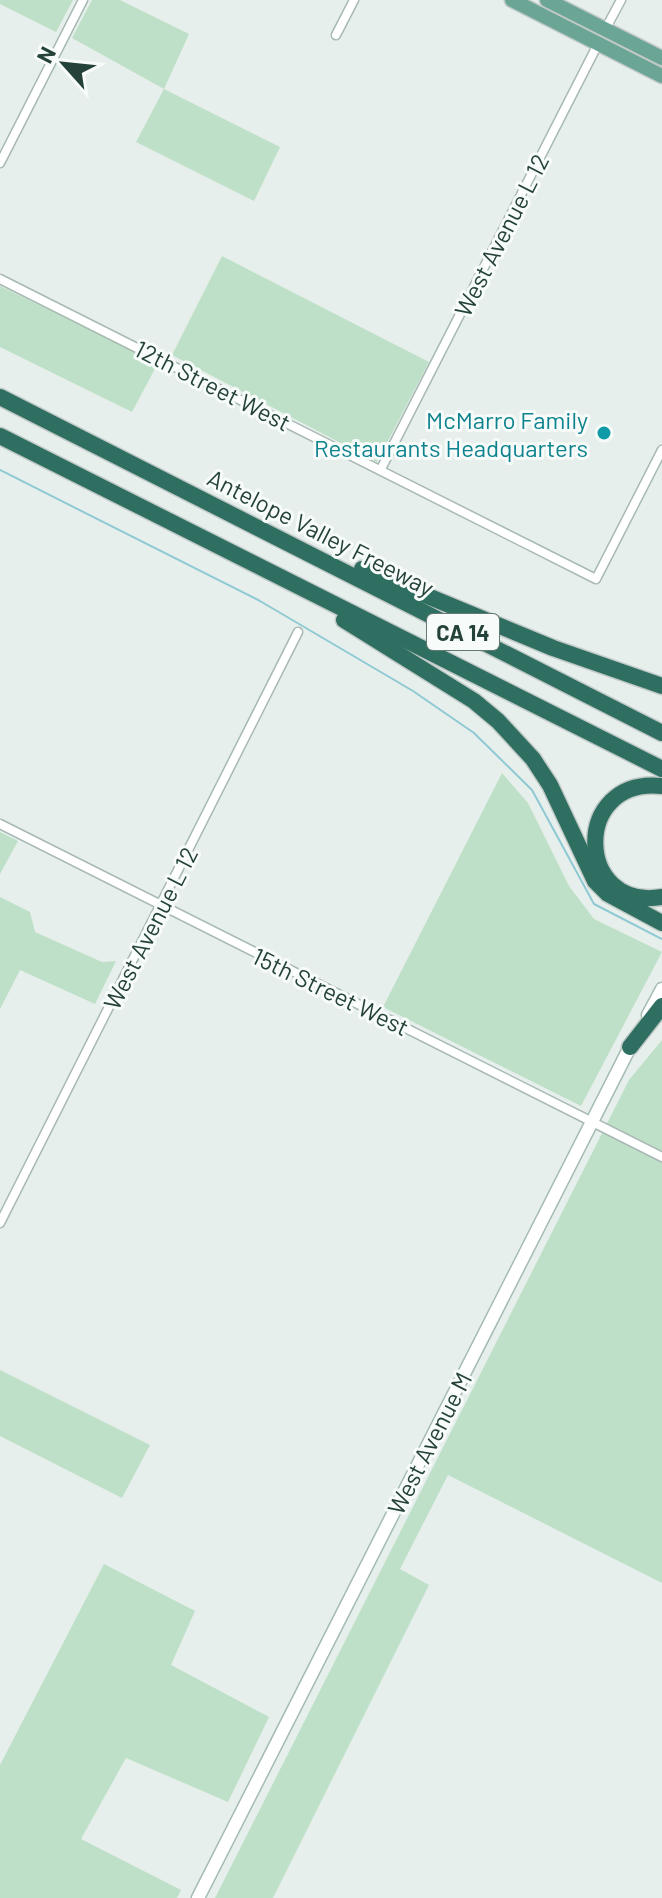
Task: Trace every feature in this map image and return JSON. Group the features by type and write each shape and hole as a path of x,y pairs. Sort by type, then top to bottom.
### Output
{"highway":[{"name":"Antelope Valley Freeway","path":"0,397 662,733"},
{"name":"CA 14","path":"0,436 662,769"},
{"path":"264,531 553,648 662,686"},
{"path":"312,594 336,615 474,701 498,721 518,740 550,785 595,881 608,894 662,923"},
{"path":"542,672 662,723"},
{"path":"662,786 638,787 611,801 597,824 594,847 601,869 618,889 641,898 662,897"},
{"path":"630,1047 662,1006"}],"main road":[{"path":"512,0 662,58"},
{"path":"547,0 662,76"},
{"name":"West Avenue M","path":"198,1898 662,989"}],"street":[{"path":"0,163 83,0"},
{"path":"336,35 354,0"},
{"name":"West Avenue L 12","path":"381,469 621,0"},
{"name":"12th Street West","path":"0,279 596,579 662,450"},
{"name":"West Avenue L 12","path":"0,1223 298,632"},
{"name":"15th Street West","path":"0,824 662,1157"}],"green space":[{"path":"0,0 73,0 56,32 0,4"},
{"path":"92,0 120,0 189,34 164,89 72,38"},
{"path":"164,89 280,147 254,201 136,142"},
{"path":"222,256 429,362 377,462 172,355"},
{"path":"0,286 158,363 132,412 0,347"},
{"path":"502,773 528,803 569,886 594,919 662,952 581,1106 383,1007"},
{"path":"0,832 18,841 0,874"},
{"path":"0,897 30,912 35,932 102,962 116,961 95,1004 20,970 0,1009"},
{"path":"662,1040 662,1583 448,1475 400,1569 429,1585 273,1898 215,1898 629,1080"},
{"path":"0,1370 150,1445 122,1498 0,1436"},
{"path":"104,1564 195,1611 171,1665 269,1717 228,1802 126,1758 81,1839 181,1890 177,1898 0,1898 0,1765"}],"waterway":[{"path":"0,470 260,601 413,691 474,733 532,790 594,904 662,939"}],"place":[{"name":"McMarro Family Restaurants Headquarters","path":"604,433"}]}
